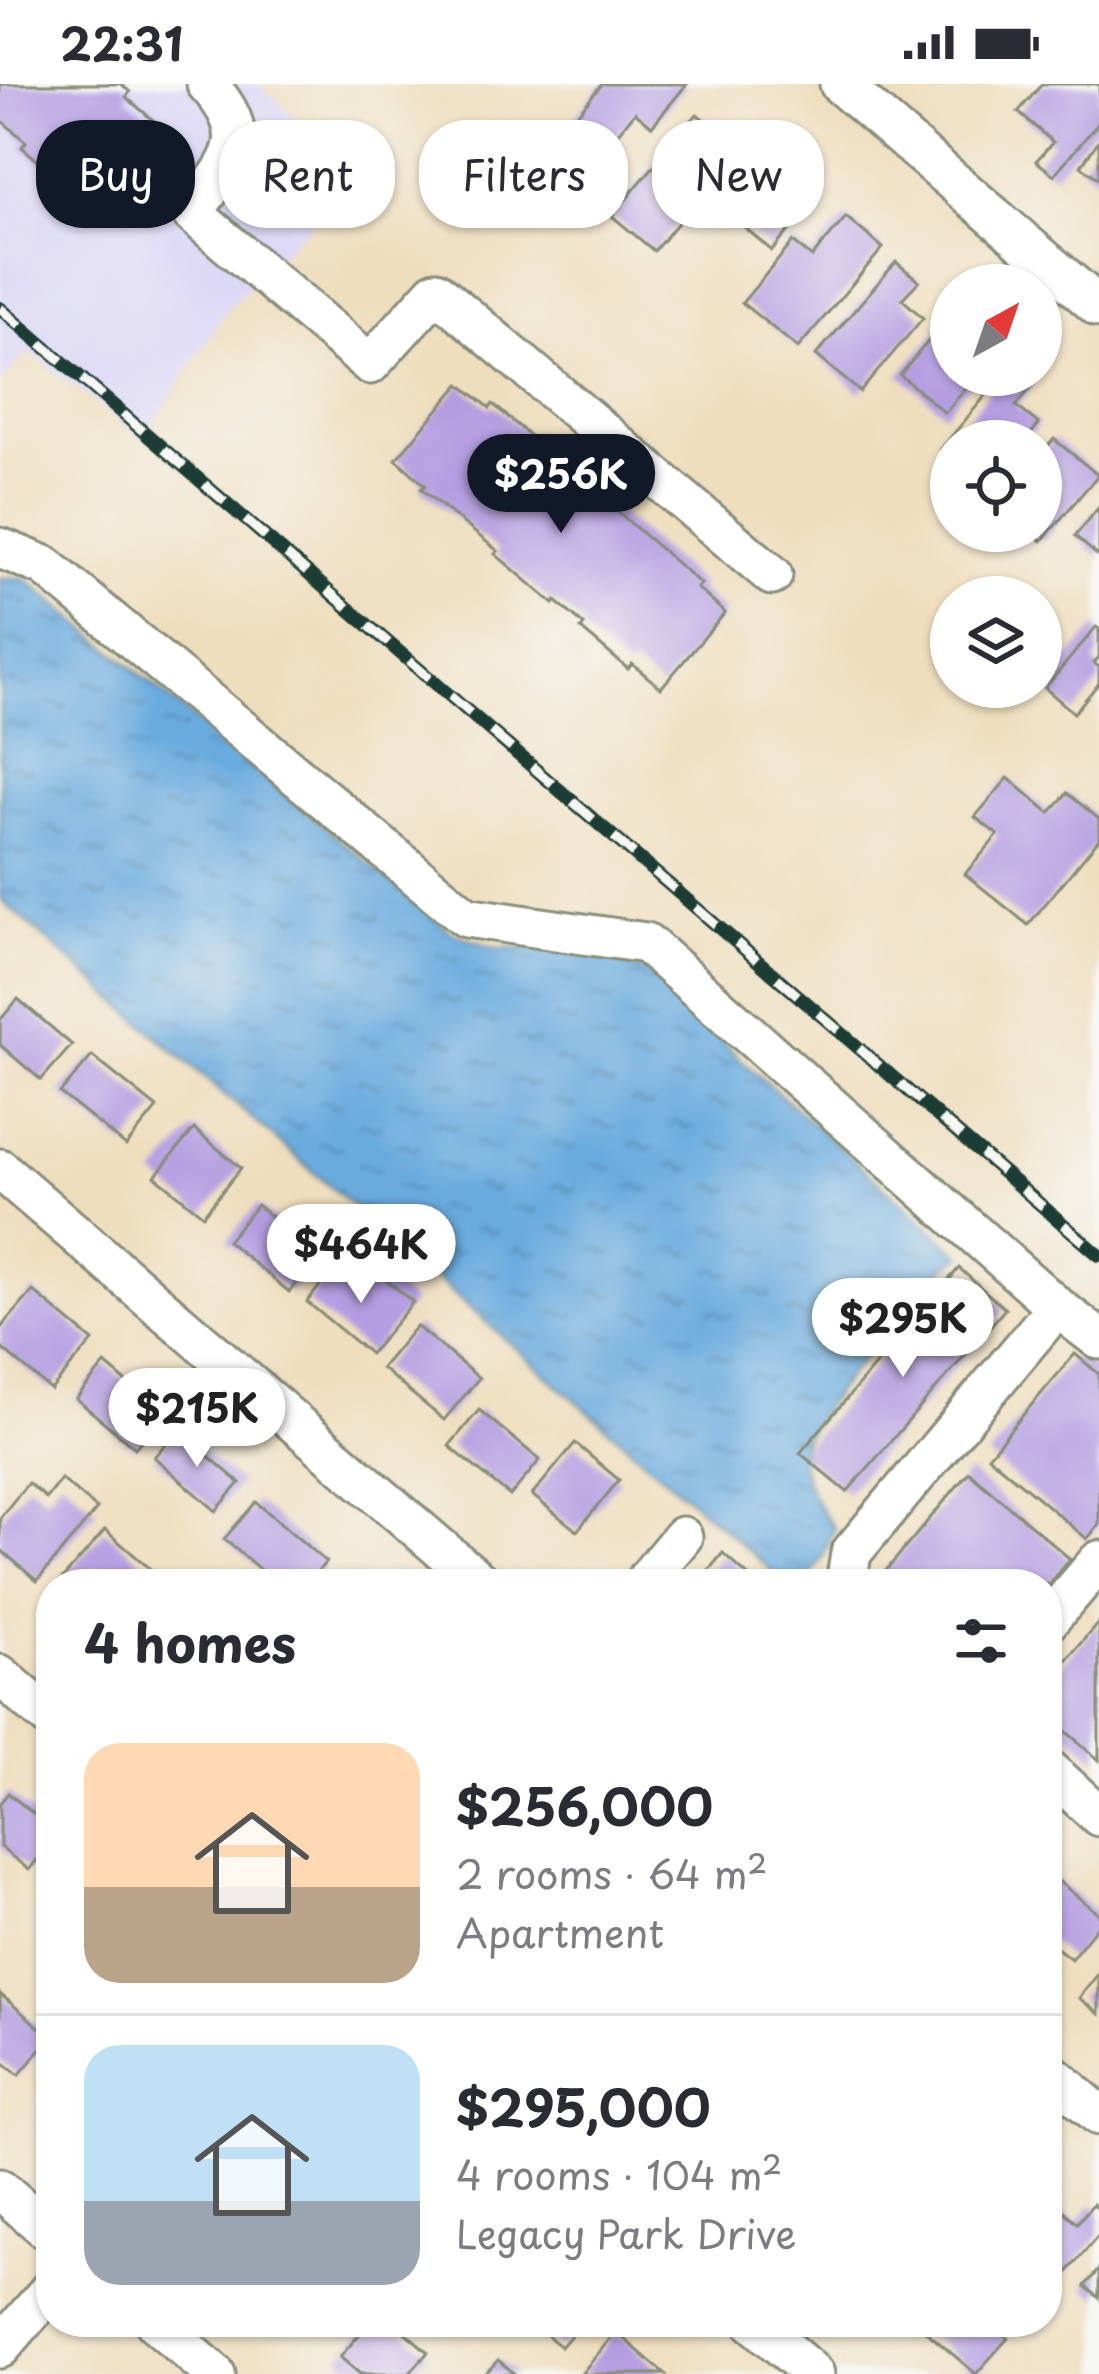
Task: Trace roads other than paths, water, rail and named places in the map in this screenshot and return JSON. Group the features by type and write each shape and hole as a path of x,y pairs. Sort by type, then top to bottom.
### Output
{"street":[{"path":"207,84 228,107 237,141 192,214 370,364 436,291 772,575"},
{"path":"840,84 1099,307"},
{"path":"0,548 45,566 466,917 646,944 1099,1339"},
{"path":"0,1169 465,1569"},
{"path":"848,1569 851,1553 1057,1307"},
{"path":"655,1569 682,1537"},
{"path":"1062,1604 1099,1561"},
{"path":"0,1675 36,1706"},
{"path":"1062,1782 1099,1816"},
{"path":"1062,2083 1099,2115"},
{"path":"0,2189 36,2220"},
{"path":"0,2348 36,2306"},
{"path":"172,2337 215,2374"},
{"path":"771,2337 814,2374"}],"water":[{"path":"0,578 25,578 451,932 495,948 581,947 657,976 739,1058 962,1256 944,1268 862,1359 806,1436 801,1452 804,1473 834,1529 815,1569 770,1569 0,899"}],"railway":[{"path":"0,308 1099,1255"}]}
